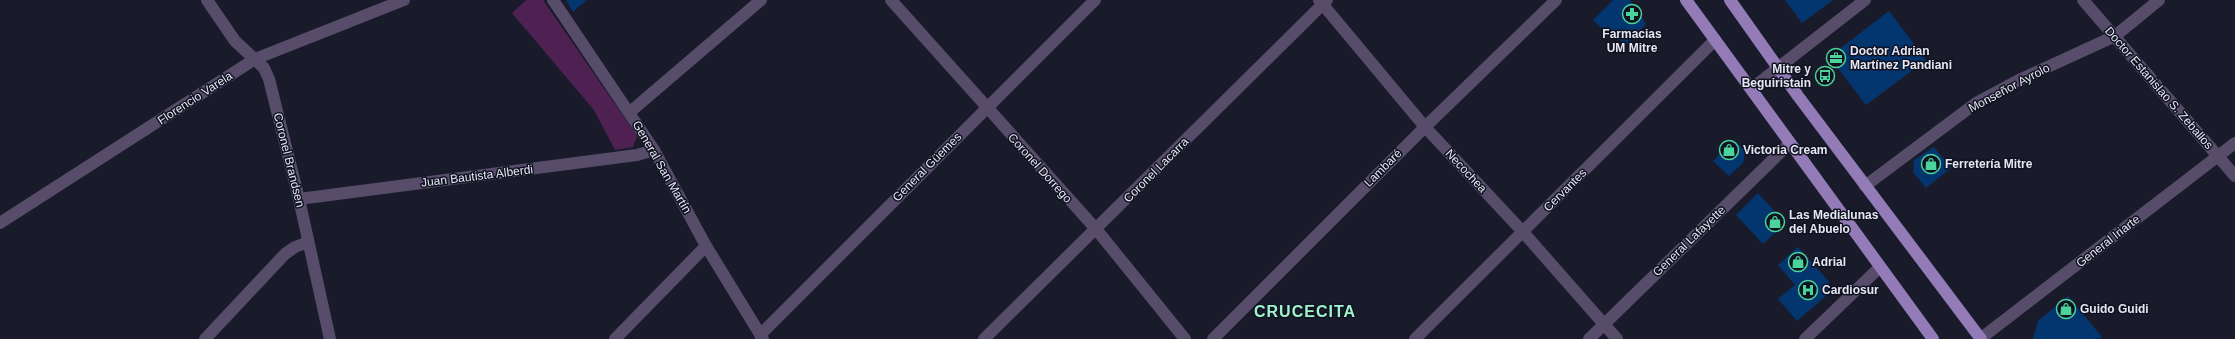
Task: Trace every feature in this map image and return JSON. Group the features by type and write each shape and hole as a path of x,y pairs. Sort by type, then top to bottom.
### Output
{"main road":[{"path":"1686,0 1879,268 1933,339"},
{"path":"1730,0 1865,186 1980,339"}],"street":[{"name":"Coronel Brandsen","path":"207,0 235,41 264,68 268,79 300,199 330,339"},
{"name":"Florencio Varela","path":"0,223 255,59 404,0"},
{"name":"General San Martín","path":"553,0 630,112 654,150 706,246 761,337"},
{"path":"630,112 761,0"},
{"name":"Coronel Dorrego","path":"891,0 986,108 1096,229 1185,339"},
{"name":"General Güemes","path":"761,337 986,108 1095,0"},
{"name":"Lambaré","path":"1213,339 1424,126 1556,0"},
{"path":"1751,89 1865,0"},
{"name":"Doctor Estanislao S. Zeballos","path":"2083,0 2235,176"},
{"name":"Monseñor Ayrolo","path":"1865,186 1976,103 2017,80 2114,36 2160,0"},
{"name":"Necochea","path":"1323,1 1424,126 1523,232 1617,339"},
{"name":"Coronel Lacarra","path":"984,339 1323,1"},
{"name":"Cervantes","path":"1415,339 1715,40"},
{"name":"General Lafayette","path":"1589,339 1790,143"},
{"name":"General Iriarte","path":"1980,339 2235,143"},
{"name":"Juan Bautista Alberdi","path":"300,199 629,156 654,150"},
{"path":"205,339 285,254 295,247 308,242"},
{"path":"615,339 706,246"},
{"path":"1806,339 1879,268"}],"shaded area":[{"path":"526,0 543,0 637,136 633,147 615,150 594,110 512,13"}],"building":[{"path":"566,0 587,0 573,12"},
{"path":"1613,0 1630,0 1646,24 1625,45 1609,29 1606,32 1593,20"},
{"path":"1785,0 1833,0 1802,23"},
{"path":"1889,11 1926,60 1866,105 1833,62 1833,54"},
{"path":"1734,140 1745,151 1743,163 1729,176 1713,161"},
{"name":"Ferretería Mitre","path":"1934,147 1951,168 1926,188 1913,172 1914,160"},
{"path":"1758,193 1785,223 1763,244 1736,215"},
{"name":"Cardiosur","path":"1798,247 1829,282 1827,295 1797,321 1778,299 1795,285 1778,265"},
{"name":"Guido Guidi","path":"2068,296 2102,337 2099,339 2033,339 2038,321"}],"place":[{"name":"Farmacias UM Mitre","path":"1632,14"},
{"name":"Doctor Adrian Martínez Pandiani","path":"1836,58"},
{"name":"Mitre y Beguiristain","path":"1825,76"},
{"name":"Victoria Cream","path":"1729,150"},
{"name":"Ferretería Mitre","path":"1931,164"},
{"name":"Las Medialunas del Abuelo","path":"1775,222"},
{"name":"Adrial","path":"1798,262"},
{"name":"Cardiosur","path":"1808,290"},
{"name":"Guido Guidi","path":"2066,309"}],"district":[{"name":"CRUCECITA","path":"1305,311"}]}
